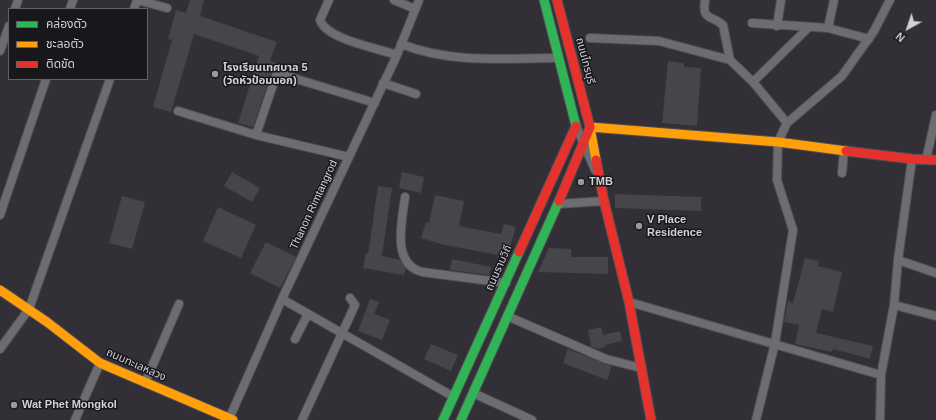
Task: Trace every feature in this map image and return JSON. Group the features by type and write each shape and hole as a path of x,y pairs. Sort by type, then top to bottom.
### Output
{"main road":[{"path":"544,0 576,126 778,142 912,159 936,160"},
{"name":"ถนนไทรบุรี","path":"557,0 590,127 600,184 629,302 651,420"},
{"name":"ถนนรามวิถี","path":"443,420 576,126"},
{"path":"461,420 558,204 590,127"},
{"name":"ถนนทะเลหลวง","path":"0,290 29,309 100,363 231,419"}],"street":[{"path":"134,8 138,0 167,8"},
{"path":"329,0 320,20 325,28 369,49 378,48 397,55"},
{"path":"394,0 415,9"},
{"name":"Thanon Rimtangrod","path":"231,419 282,299 397,55 419,0"},
{"path":"705,0 703,11 705,14 723,25 730,60"},
{"path":"778,26 781,0"},
{"path":"828,28 834,0"},
{"path":"756,420 775,343 793,230 777,180 778,142 786,123 842,76 869,39 890,0"},
{"path":"752,23 778,26 828,28 869,39"},
{"path":"753,82 808,27"},
{"path":"0,51 8,29"},
{"path":"590,38 659,42 730,60 753,82 786,123"},
{"path":"401,44 423,52 470,59 559,58"},
{"path":"256,135 277,73 375,103"},
{"path":"0,215 46,80"},
{"path":"0,349 29,309 110,80"},
{"path":"383,83 416,94"},
{"path":"178,111 256,135 349,157"},
{"path":"926,160 936,115"},
{"path":"576,126 600,184"},
{"path":"842,173 844,151"},
{"path":"880,420 882,375 894,305 898,260 912,159"},
{"path":"405,197 400,232 402,254 411,267 422,272 506,283"},
{"path":"558,204 604,201"},
{"path":"898,260 936,273"},
{"path":"302,420 355,305 350,298"},
{"path":"282,299 454,397"},
{"path":"629,302 882,375"},
{"path":"146,383 179,304"},
{"path":"894,305 936,316"},
{"path":"295,339 308,314"},
{"path":"507,316 606,359 641,368"},
{"path":"75,420 100,363"},
{"path":"473,393 532,420"}],"building":[{"path":"190,0 204,0 200,16 277,42 270,61 277,63 272,71 253,127 238,123 259,56 194,34 171,112 153,107 172,40 168,39 176,10 186,13"},
{"path":"668,61 684,63 684,67 701,68 697,126 662,123"},
{"path":"232,172 260,188 252,202 224,186"},
{"path":"402,172 424,177 421,193 399,188"},
{"path":"378,186 392,188 382,256 400,260 406,268 404,275 363,268 366,253 368,254"},
{"path":"615,194 701,197 701,211 615,208"},
{"path":"435,195 464,201 459,226 501,234 504,224 516,227 506,259 498,258 498,255 445,245 421,238 426,222 429,223"},
{"path":"122,196 145,202 132,249 109,243"},
{"path":"218,207 256,225 241,258 203,241"},
{"path":"266,242 296,257 280,288 250,273"},
{"path":"549,248 571,249 571,257 608,257 608,274 538,272"},
{"path":"805,258 819,261 818,266 842,272 833,312 822,309 816,333 873,346 870,359 833,349 832,352 795,344 799,325 784,322 788,301 793,303"},
{"path":"452,259 491,267 489,275 450,270"},
{"path":"370,299 379,302 374,314 390,320 382,340 358,331"},
{"path":"601,327 603,335 620,331 622,341 605,345 606,347 598,349 591,347 588,330"},
{"path":"431,344 458,355 451,371 424,359"},
{"path":"568,349 612,366 607,380 563,363"}],"traffic: fast":[{"path":"544,0 576,126"},
{"path":"461,420 559,201"},
{"path":"443,420 519,252"}],"traffic: slow":[{"path":"596,160 590,127 778,142 846,151"},
{"path":"0,290 47,322 100,363 233,420"}],"traffic: jam":[{"path":"557,0 590,127"},
{"path":"519,252 576,126"},
{"path":"559,201 590,127"},
{"path":"846,151 912,159 936,160"},
{"path":"596,160 604,201 629,302 651,420"}],"place":[{"name":"โรงเรียนเทศบาล 5 (วัดหัวป้อมนอก)","path":"215,74"},
{"name":"TMB","path":"581,182"},
{"name":"V Place Residence","path":"639,226"},
{"name":"Wat Phet Mongkol","path":"14,405"}]}
